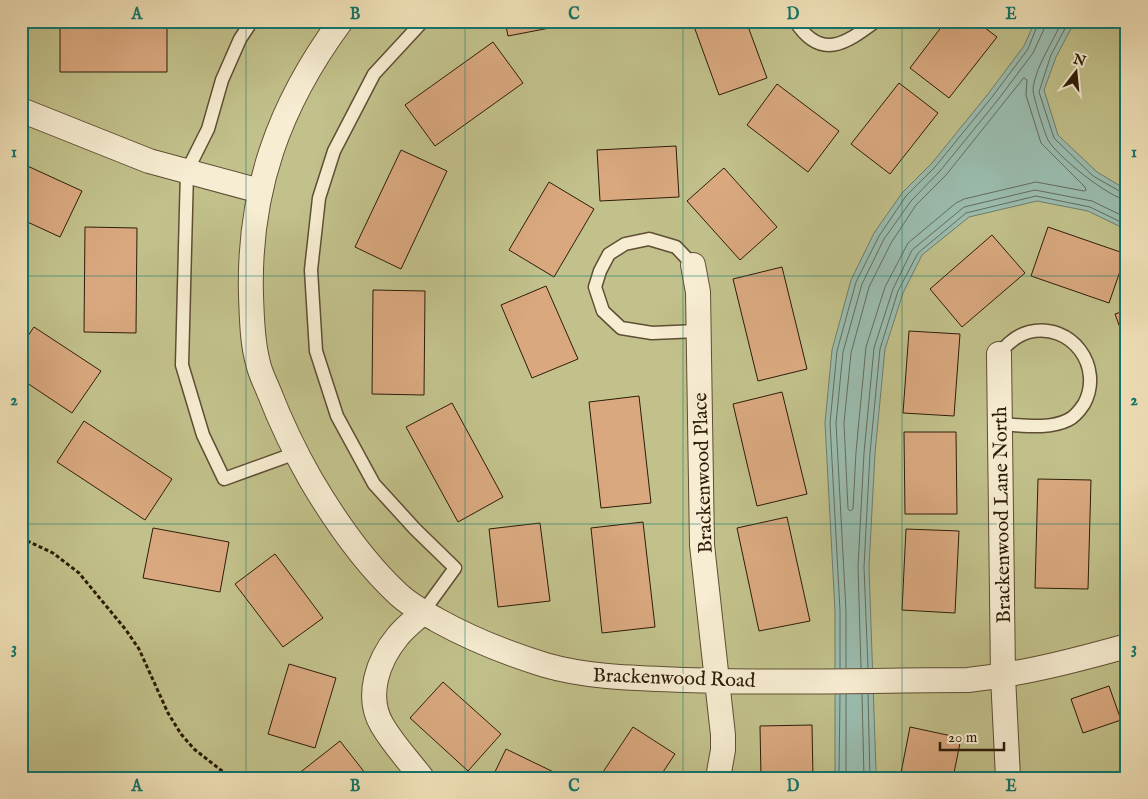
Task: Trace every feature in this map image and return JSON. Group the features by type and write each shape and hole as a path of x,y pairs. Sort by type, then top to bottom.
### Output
{"street":[{"name":"Brackenwood Road","path":"341,21 319,51 293,96 273,143 260,191 253,232 250,266 252,318 258,363 280,420 296,452 318,492 341,526 370,563 398,594 424,612 468,637 492,648 549,666 616,678 717,681 968,680 1057,666 1127,646"},
{"path":"21,110 149,161 260,191"},
{"name":"Brackenwood Place","path":"693,265 698,292 702,545 723,750 718,778"},
{"name":"Brackenwood Lane North","path":"999,354 1003,676 1008,778"},
{"path":"422,778 382,725 376,712 374,695 376,678 381,663 398,636 424,612"}],"lane":[{"path":"252,21 240,39 222,80 208,129 187,171 182,365 203,435 224,479 296,452"},
{"path":"423,21 374,74 334,151 319,198 311,270 316,351 337,416 374,484 415,529 455,568 424,612"},
{"path":"795,21 804,34 812,41 828,46 852,39 876,21"},
{"path":"693,265 676,246 649,239 625,244 609,254 600,271 595,287 603,311 622,328 652,333 698,331"},
{"path":"999,354 1010,342 1029,332 1052,331 1074,342 1085,357 1090,372 1089,395 1080,411 1069,420 1049,426 1000,424"}],"path":[{"path":"21,538 53,553 79,572 139,649 168,713 181,734 194,749 231,778"}],"shaded area":[{"path":"21,21 1127,21 1127,778 21,778"}],"water":[{"path":"1035,21 1075,21 1056,57 1044,90 1058,135 1097,172 1127,190 1127,230 1088,211 1037,201 969,217 922,255 903,293 885,349 875,453 869,567 875,778 835,778 835,611 825,423 832,350 851,280 874,233 902,193 932,163 988,94 1024,46"}],"building":[{"path":"60,21 167,21 167,72 60,72"},
{"path":"505,21 559,21 560,26 508,36"},
{"path":"692,21 746,21 767,78 719,95"},
{"path":"946,21 976,21 997,37 949,98 910,68"},
{"path":"493,42 523,83 435,146 405,105"},
{"path":"899,83 938,113 890,174 851,144"},
{"path":"777,84 839,131 808,172 747,125"},
{"path":"676,146 679,197 600,201 597,150"},
{"path":"401,150 447,171 401,269 355,247"},
{"path":"21,163 82,191 60,237 21,219"},
{"path":"724,168 777,227 740,260 687,201"},
{"path":"549,182 594,209 554,277 509,250"},
{"path":"85,227 137,228 136,333 84,332"},
{"path":"1048,227 1126,254 1109,303 1031,276"},
{"path":"992,235 1025,273 962,327 930,289"},
{"path":"782,267 807,369 758,381 733,279"},
{"path":"546,286 578,359 532,378 501,305"},
{"path":"373,290 425,291 424,395 372,394"},
{"path":"1127,310 1127,347 1115,314"},
{"path":"34,327 101,371 72,413 21,379 21,346"},
{"path":"909,331 960,334 954,416 903,413"},
{"path":"782,392 807,494 757,506 733,404"},
{"path":"639,396 651,503 601,508 589,402"},
{"path":"452,403 503,497 458,522 406,427"},
{"path":"84,421 172,479 145,520 57,462"},
{"path":"904,432 956,432 957,514 905,514"},
{"path":"1038,479 1091,480 1088,589 1035,588"},
{"path":"787,517 810,621 759,631 737,528"},
{"path":"643,522 655,627 602,633 591,528"},
{"path":"540,523 550,601 498,607 489,529"},
{"path":"153,528 229,542 220,592 143,578"},
{"path":"906,529 959,531 955,613 902,610"},
{"path":"275,554 323,618 283,647 235,584"},
{"path":"289,664 336,678 315,748 268,734"},
{"path":"443,682 501,734 468,771 410,718"},
{"path":"1109,686 1121,720 1083,733 1071,699"},
{"path":"812,725 813,778 761,778 760,726"},
{"path":"633,727 675,754 659,778 599,778"},
{"path":"910,727 961,738 953,778 900,778"},
{"path":"340,741 369,778 300,778 298,774"},
{"path":"506,749 566,778 492,778"}]}
